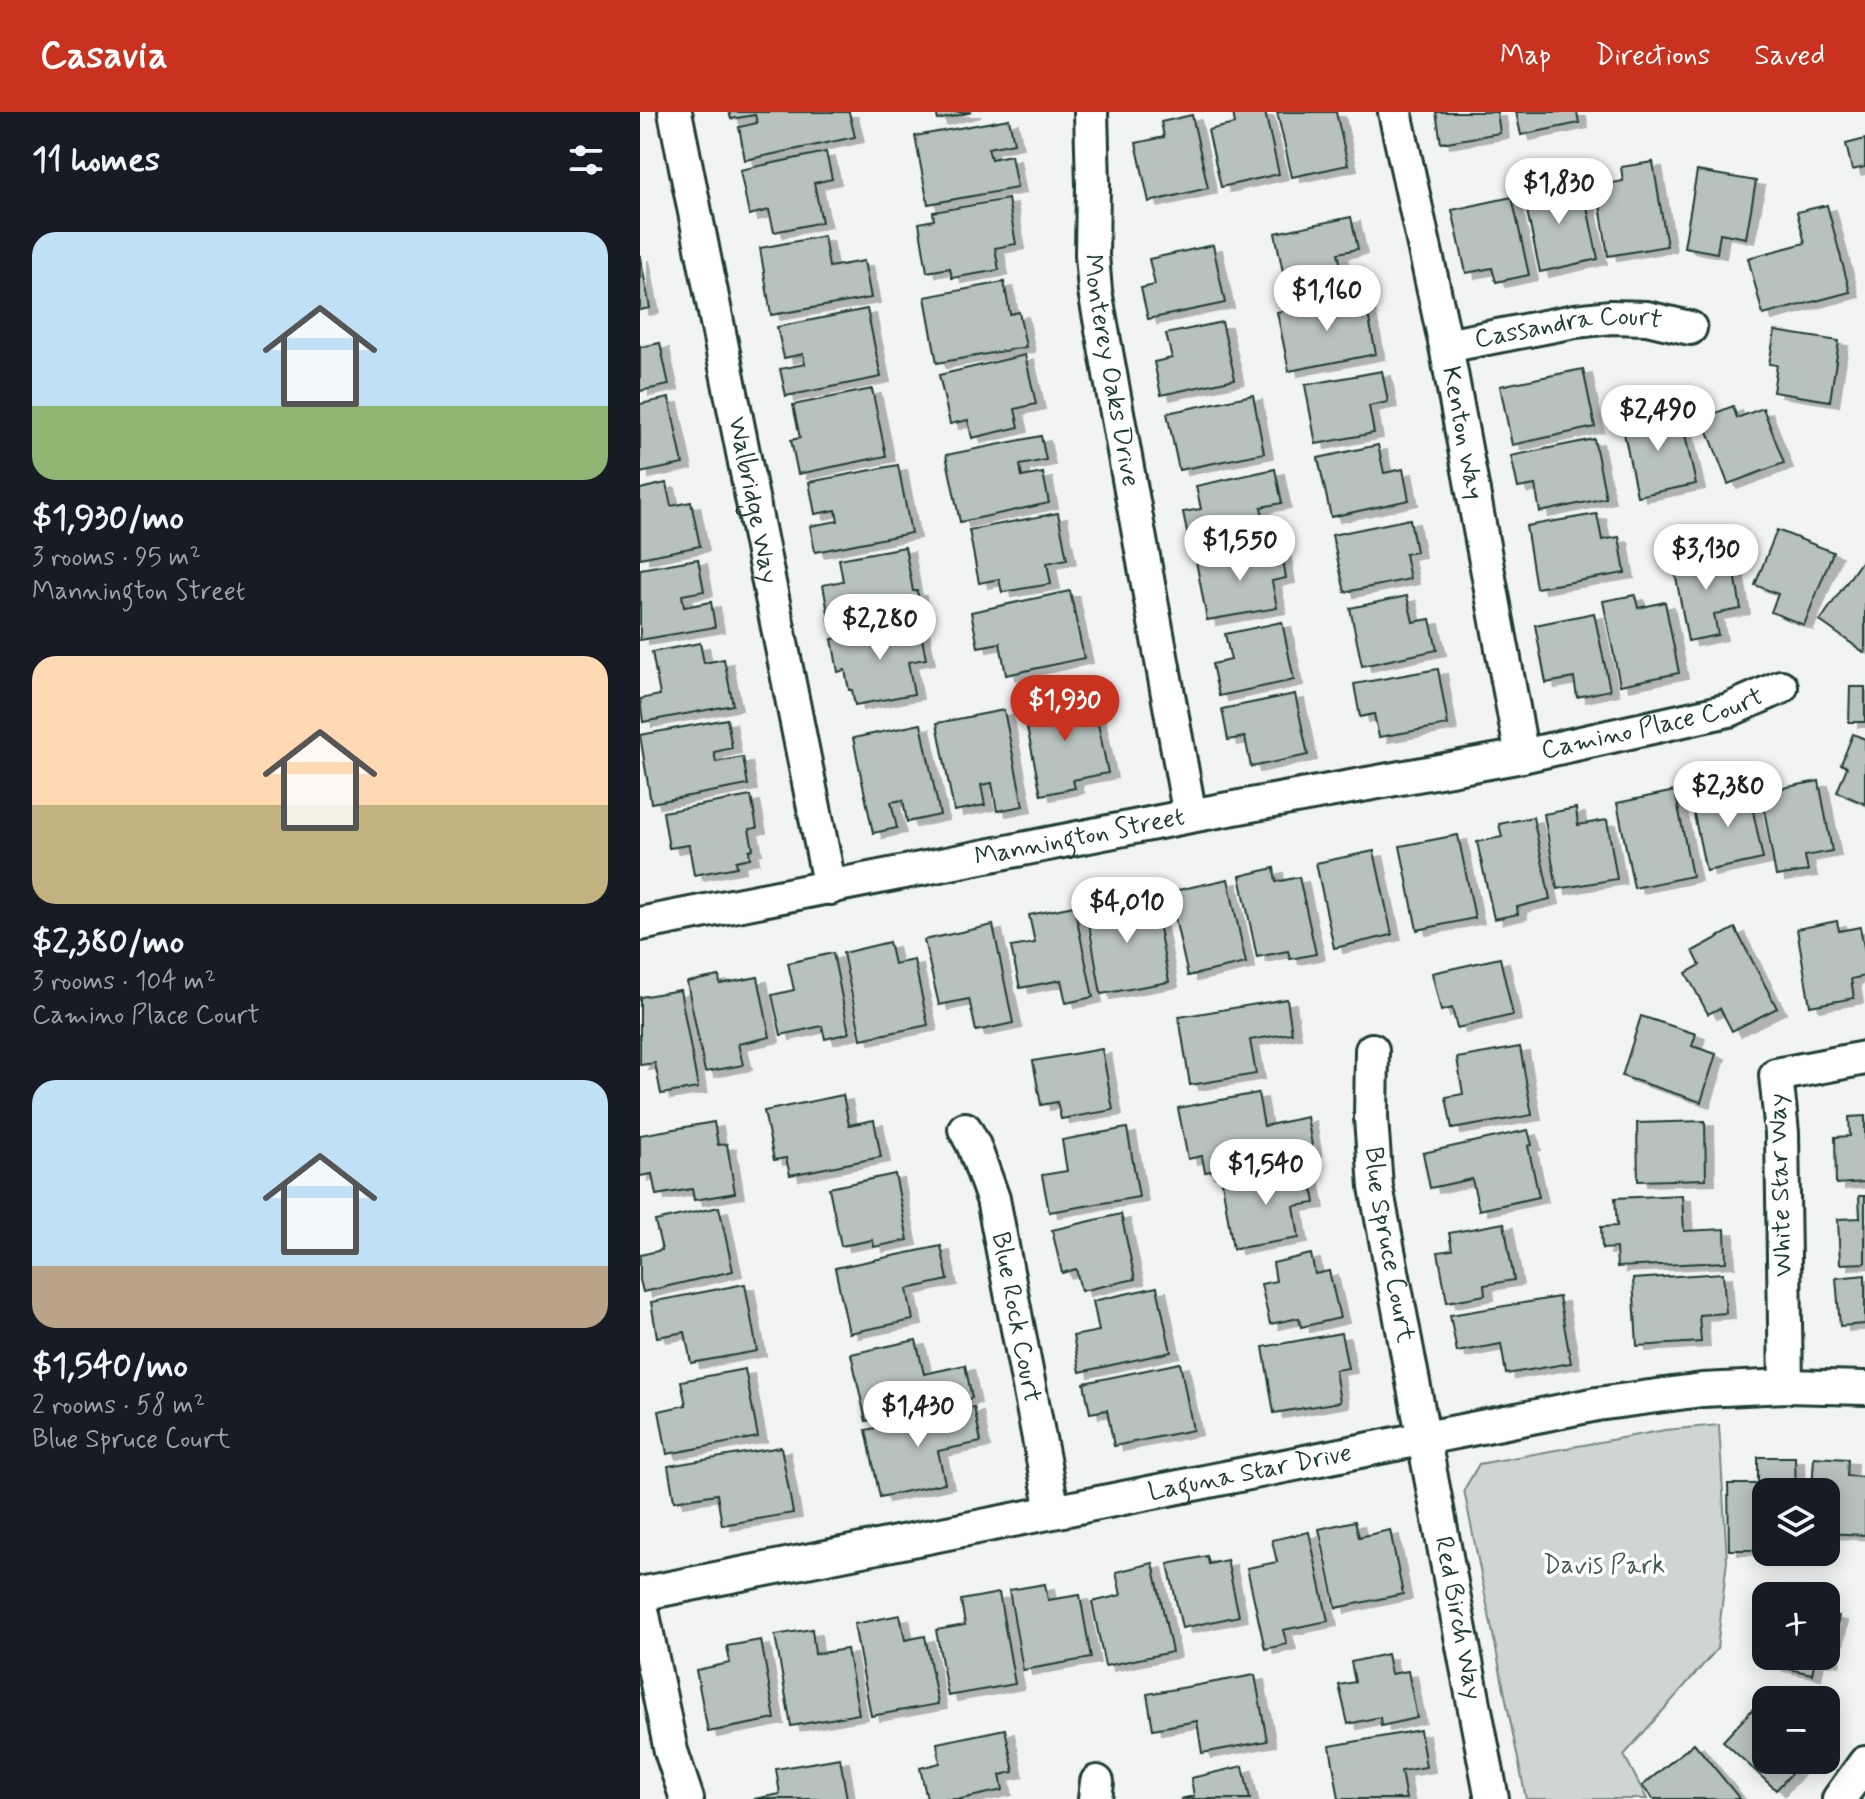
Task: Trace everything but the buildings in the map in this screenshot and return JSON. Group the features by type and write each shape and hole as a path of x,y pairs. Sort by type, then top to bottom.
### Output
{"street":[{"name":"Walbridge Way","path":"675,112 830,888"},
{"name":"Monterey Oaks Drive","path":"1091,112 1095,291 1190,816"},
{"name":"Kenton Way","path":"1395,112 1446,346 1522,756"},
{"name":"Cassandra Court","path":"1446,346 1611,317 1647,318 1690,328"},
{"name":"Camino Place Court","path":"1522,756 1729,710 1781,687"},
{"name":"Mannington Street","path":"640,924 1190,816 1522,756"},
{"name":"Blue Spruce Court","path":"1372,1050 1371,1118 1376,1187 1423,1438"},
{"name":"White Star Way","path":"1786,1386 1782,1133 1776,1075 1865,1058"},
{"name":"Blue Rock Court","path":"965,1129 993,1199 1053,1511"},
{"name":"Laguna Star Drive","path":"640,1597 1053,1511 1597,1404 1702,1390 1786,1386 1865,1388"},
{"name":"Red Birch Way","path":"1423,1438 1492,1799"},
{"path":"640,1597 671,1751 687,1799"},
{"path":"1839,1799 1865,1763"}],"green space":[{"name":"Davis Park","path":"1719,1425 1727,1560 1717,1649 1624,1755 1647,1799 1526,1799 1464,1490 1479,1464 1665,1430"}]}
